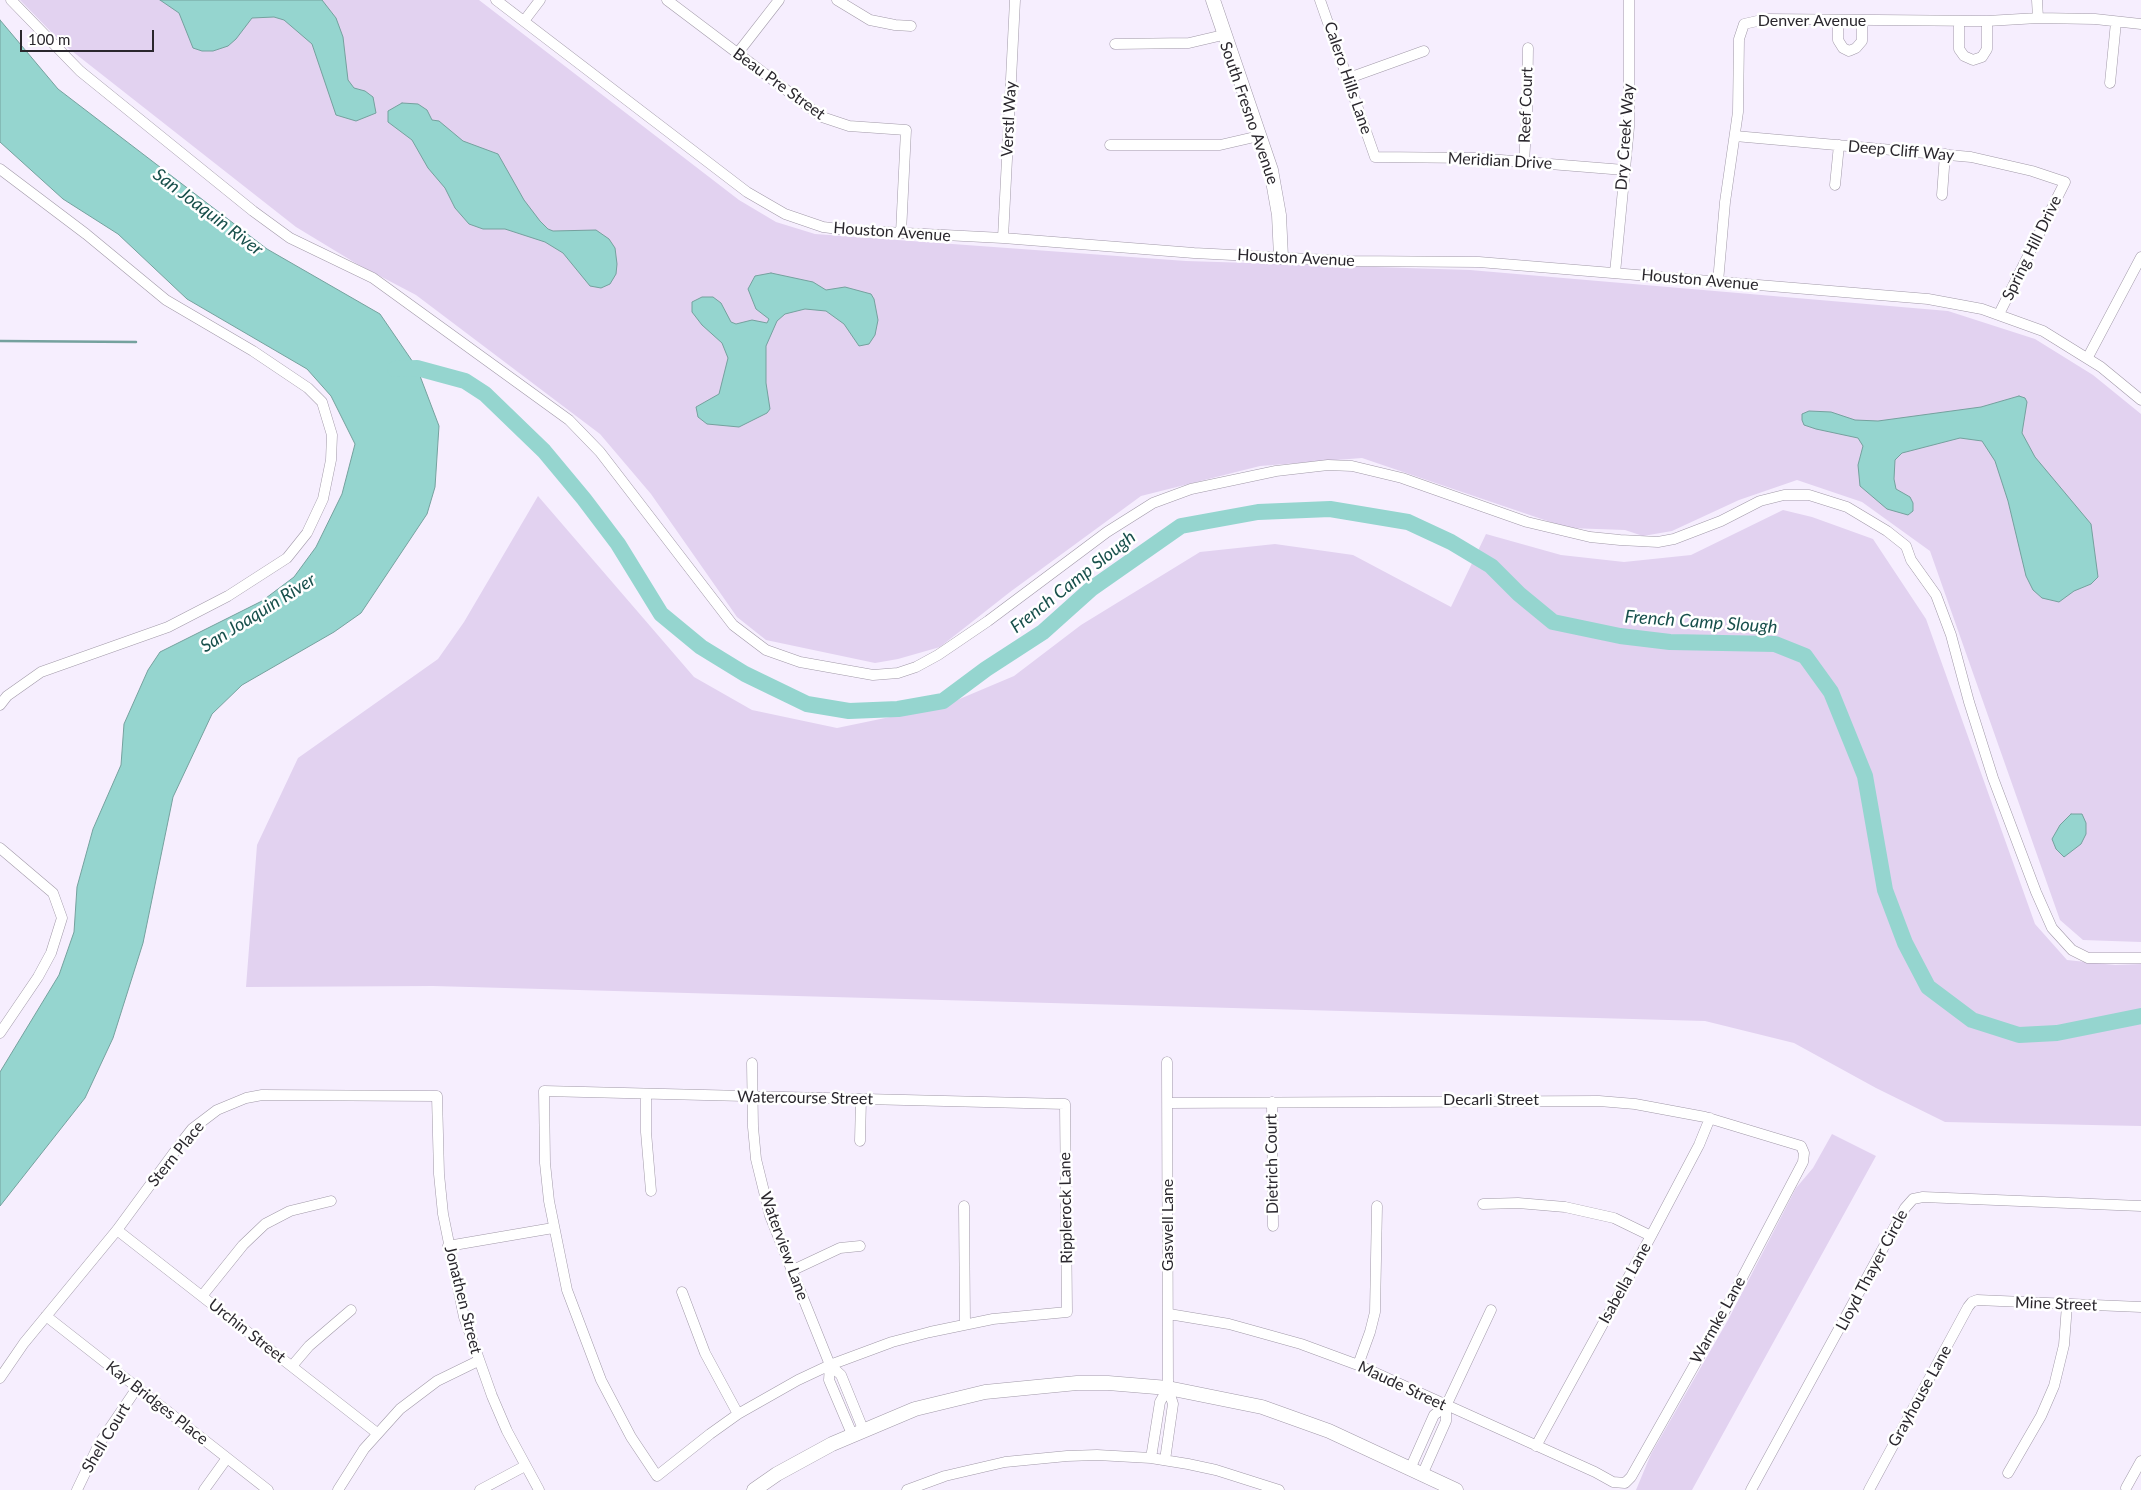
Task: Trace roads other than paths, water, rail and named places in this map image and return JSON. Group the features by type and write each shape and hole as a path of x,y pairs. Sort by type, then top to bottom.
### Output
{"street":[{"path":"11,0 80,71 253,210 299,243 373,278 569,420 600,452 734,625 766,650 800,662 873,675 898,673 916,667 938,655 988,621 1107,532 1153,503 1191,489 1276,471 1328,465 1352,466 1402,478 1527,522 1590,537 1620,540 1658,542 1674,540 1721,521 1760,501 1784,495 1809,495 1847,507 1888,531 1906,546 1911,560 1936,595 1951,635 1969,702 1993,778 2036,892 2052,928 2068,947 2088,958 2141,958"},
{"name":"Houston Avenue","path":"496,0 764,203 785,214 823,226 846,230 901,234 1003,238 1281,257 1479,262 1928,299 1956,303 2000,314 2043,331 2088,357 2141,400"},
{"path":"524,21 540,0"},
{"name":"Beau Pre Street","path":"667,0 822,117 848,126 906,130 901,234"},
{"path":"737,54 778,0"},
{"path":"837,0 870,20 911,26"},
{"name":"Verstl Way","path":"1003,238 1015,0"},
{"name":"South Fresno Avenue","path":"1213,0 1223,35 1260,136 1276,192 1280,215 1281,257"},
{"name":"Calero Hills Lane","path":"1320,0 1375,157"},
{"name":"Dry Creek Way","path":"1615,273 1629,127 1629,0"},
{"path":"2037,0 2038,18"},
{"name":"Denver Avenue","path":"1718,282 1725,202 1735,136 1739,85 1739,39 1744,24 1766,19 1987,21 2038,18 2141,24"},
{"path":"1838,20 1838,40 1843,48 1849,51 1856,48 1862,42 1862,20"},
{"path":"1959,21 1959,49 1964,56 1973,60 1982,57 1987,50 1987,21"},
{"path":"2110,83 2116,22"},
{"path":"1116,44 1189,43 1223,35"},
{"name":"Reef Court","path":"1524,162 1528,48"},
{"path":"1348,78 1424,51"},
{"path":"1110,145 1220,145 1260,136"},
{"name":"Deep Cliff Way","path":"1735,136 1946,154 2004,164 2065,182"},
{"path":"1835,185 1839,145"},
{"path":"1942,195 1946,154"},
{"name":"Meridian Drive","path":"1375,157 1476,158 1624,170"},
{"path":"0,169 86,234 166,300 253,351 308,388 322,402 332,435 331,460 323,499 307,533 287,558 228,596 168,627 42,672 7,696 0,705"},
{"name":"Spring Hill Drive","path":"2000,314 2065,182"},
{"path":"2088,357 2141,257"},
{"path":"0,848 54,893 62,918 51,953 38,977 0,1033"},
{"name":"Gaswell Lane","path":"1165,1460 1173,1404 1168,1388 1167,1062"},
{"name":"Waterview Lane","path":"752,1063 753,1127 762,1188 770,1216 830,1365 841,1375 858,1432"},
{"name":"Watercourse Street","path":"553,1228 545,1163 544,1092 1065,1104"},
{"path":"646,1094 646,1132 651,1191"},
{"name":"Stern Place","path":"0,1378 24,1343 117,1230 192,1129 204,1119 230,1103 262,1095 437,1096"},
{"name":"Jonathen Street","path":"437,1096 439,1174 448,1246 464,1316 478,1361 496,1405 525,1466 539,1490"},
{"path":"860,1140 861,1099"},
{"name":"Decarli Street","path":"1168,1103 1576,1100 1635,1104 1710,1118 1801,1146 1804,1153"},
{"name":"Dietrich Court","path":"1272,1102 1273,1226"},
{"name":"Ripplerock Lane","path":"966,1324 1030,1314 1067,1312 1065,1104"},
{"name":"Isabella Lane","path":"1536,1446 1651,1236 1699,1145 1710,1118"},
{"name":"Warmke Lane","path":"1625,1483 1631,1477 1721,1318 1802,1162 1804,1153"},
{"name":"Lloyd Thayer Circle","path":"1751,1490 1905,1208 1913,1198 2141,1206"},
{"path":"202,1296 242,1244 265,1224 290,1211 331,1201"},
{"path":"1483,1204 1518,1202 1565,1207 1614,1218 1651,1236"},
{"path":"448,1246 553,1228 567,1290 588,1351 615,1409 657,1476 738,1414 830,1365 892,1342 966,1324 964,1206"},
{"path":"1358,1365 1368,1340 1374,1312 1377,1206"},
{"name":"Urchin Street","path":"117,1230 377,1433"},
{"path":"791,1271 840,1248 860,1246"},
{"path":"682,1292 705,1353 738,1414"},
{"name":"Mine Street","path":"1972,1302 1977,1300 2141,1307"},
{"name":"Grayhouse Lane","path":"1869,1490 1968,1306 1972,1302"},
{"path":"2008,1473 2041,1416 2054,1386 2064,1345 2067,1305"},
{"path":"292,1366 329,1327 351,1310"},
{"path":"1416,1472 1446,1421 1446,1406 1492,1310"},
{"name":"Maude Street","path":"1169,1314 1264,1332 1358,1365 1595,1472 1613,1482 1625,1483"},
{"name":"Kay Bridges Place","path":"46,1316 268,1490"},
{"path":"338,1490 377,1433 418,1394 450,1374 478,1361"},
{"path":"754,1490 777,1474 858,1432 945,1401 1016,1387 1058,1383 1108,1382 1168,1388 1262,1407 1329,1431 1456,1490"},
{"name":"Shell Court","path":"77,1490 99,1444 138,1388"},
{"name":"Gaswell Lane","path":"1151,1458 1160,1402 1168,1388"},
{"path":"907,1490 974,1469 1038,1458 1097,1455 1165,1460 1216,1470 1279,1490"},
{"path":"204,1490 227,1458"},
{"path":"2126,1488 2141,1461"},
{"path":"480,1490 525,1466"}],"water":[{"path":"160,0 322,0 336,18 343,37 348,80 354,88 365,91 373,97 376,113 356,121 336,115 312,44 284,20 274,17 252,18 236,39 228,46 213,51 202,51 193,48 179,13"},
{"name":"San Joaquin River","path":"0,20 58,89 267,249 380,314 417,368 439,426 435,487 427,514 361,613 334,632 242,685 212,714 173,797 143,943 113,1038 85,1098 0,1206 0,1072 59,975 74,932 77,887 93,829 121,765 124,724 148,670 160,652 262,601 294,577 316,547 342,494 355,444 331,396 307,369 187,299 118,234 63,199 0,142"},
{"path":"402,103 418,104 427,110 432,120 439,121 463,141 498,154 524,200 548,229 553,231 596,230 609,239 615,248 617,264 616,274 610,284 601,288 590,286 563,253 545,242 505,229 483,229 469,224 455,208 445,188 428,168 412,140 388,122 388,111"},
{"path":"771,273 813,282 826,290 845,287 871,294 874,299 878,320 875,335 869,344 859,346 844,324 826,311 805,309 785,314 777,321 766,346 766,383 770,409 767,413 739,427 707,424 698,417 696,407 719,394 728,358 722,343 702,325 692,312 692,302 702,297 713,297 721,303 731,322 736,324 752,320 767,323 769,319 756,309 748,289 755,276"},
{"path":"2019,396 2025,398 2027,402 2022,433 2035,457 2091,524 2098,577 2091,584 2074,591 2059,602 2042,598 2033,590 2026,576 2008,501 1995,461 1982,441 1960,438 1902,453 1895,460 1894,479 1896,489 1910,497 1913,503 1913,511 1908,515 1887,509 1860,486 1858,465 1863,446 1858,438 1816,429 1804,425 1802,420 1802,414 1809,411 1831,412 1855,420 1878,421 1981,407"},
{"path":"2071,814 2082,814 2086,823 2086,834 2081,844 2064,857 2056,849 2052,839 2060,825"}],"waterway":[{"path":"0,341 136,342"},
{"name":"French Camp Slough","path":"395,369 417,368 465,381 485,394 544,451 584,499 618,544 661,614 701,647 745,674 807,704 849,711 898,709 943,701 986,669 1043,632 1091,589 1181,526 1258,512 1330,509 1408,522 1451,542 1491,566 1519,594 1553,622 1620,636 1670,642 1775,644 1805,656 1831,692 1865,776 1885,890 1905,943 1928,987 1972,1020 2019,1035 2057,1033 2141,1016"}]}
